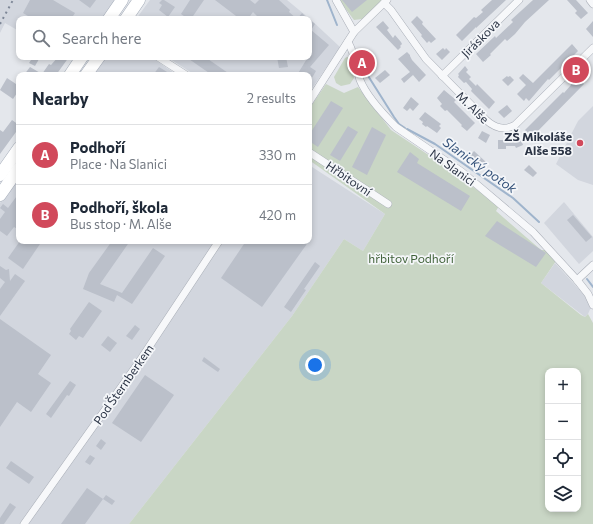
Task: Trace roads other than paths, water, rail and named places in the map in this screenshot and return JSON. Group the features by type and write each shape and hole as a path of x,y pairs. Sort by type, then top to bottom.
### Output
{"main road":[{"path":"111,16 122,0"},
{"path":"128,16 139,0"},
{"path":"72,72 80,60"},
{"path":"88,72 97,60"},
{"path":"0,175 16,152"},
{"path":"0,195 16,172"}],"street":[{"name":"Na Slanici","path":"336,0 351,37 353,53 360,80 364,88 396,128 462,172 543,242 577,280 588,294 593,305"},
{"name":"Jiráskova","path":"442,76 519,0"},
{"path":"590,0 593,4"},
{"path":"312,97 351,37 386,1"},
{"name":"M. Alše","path":"386,1 418,49 442,76 492,125 504,128 511,128 515,125 593,48"},
{"path":"163,60 181,72"},
{"name":"Hřbitovní","path":"312,154 388,204"},
{"name":"Pod Šternberkem","path":"24,524 139,362 217,244"},
{"path":"577,280 593,265"}],"waterway":[{"name":"Slanický potok","path":"327,0 337,25"},
{"name":"Slanický potok","path":"365,71 394,117 399,124 405,128"},
{"name":"Slanický potok","path":"407,129 435,144 513,198 539,222"},
{"name":"Slanický potok","path":"587,279 593,287"}],"railway":[{"path":"0,24 13,0"}],"place":[{"name":"Podhoří","path":"362,63"},
{"name":"Podhoří, škola","path":"576,70"},
{"name":"ZŠ Mikoláše Alše 558","path":"580,143"}],"park label":[{"name":"hřbitov Podhoří","path":"411,258"}]}
